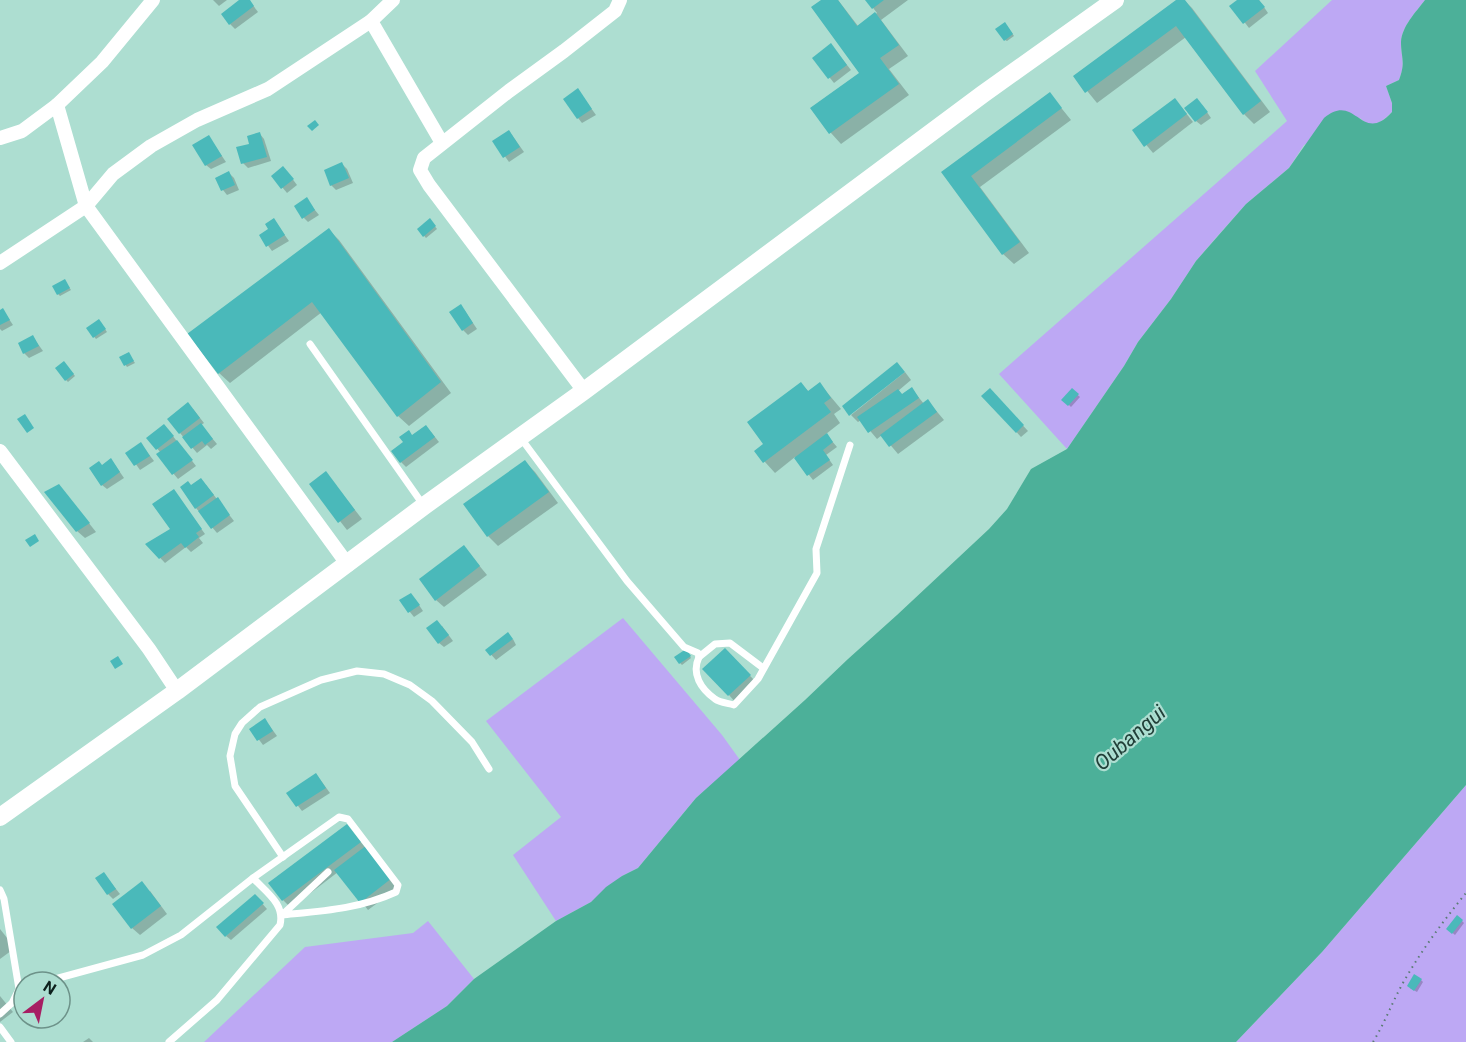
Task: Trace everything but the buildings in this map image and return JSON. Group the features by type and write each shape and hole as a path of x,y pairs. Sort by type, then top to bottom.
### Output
{"street":[{"path":"0,138 22,131 57,105 102,62 153,0"},
{"path":"0,263 86,206 113,174 151,146 197,120 268,88 370,21 393,0"},
{"path":"584,392 420,170 424,158 615,11 620,0"},
{"path":"0,817 177,691 424,506 584,392 973,101 1115,0"},
{"path":"370,21 442,143"},
{"path":"57,105 86,206 348,565"},
{"path":"0,451 149,649 177,691"}],"lane":[{"path":"310,344 424,506"},
{"path":"520,437 627,582 684,647 698,653 699,657"},
{"path":"763,668 730,643 715,644 699,657 696,664 698,682 716,701 734,705 758,679 817,573 816,549 850,445"},
{"path":"283,857 235,786 230,756 235,734 242,723 260,707 321,680 357,672 384,674 410,685 432,701 471,742 489,769"},
{"path":"72,974 143,955 181,935 253,878 339,817 348,819 398,885 396,892 375,902 282,915"},
{"path":"282,915 328,872"},
{"path":"169,1042 216,1000 280,925 282,915 279,906 253,878"},
{"path":"0,890 4,899 18,970"},
{"path":"0,1014 12,1003"},
{"path":"0,1027 11,1042"}],"path":[{"path":"1373,1042 1405,978 1442,923 1466,893"}],"shaded area":[{"path":"1332,0 1425,0 1410,20 1402,36 1403,65 1399,80 1386,86 1392,103 1392,112 1381,121 1368,125 1360,118 1304,145 1289,168 1246,204 1196,261 1138,342 1067,449 999,374 1287,121 1255,71"},
{"path":"623,618 722,735 740,760 696,798 638,868 622,876 591,902 556,921 513,855 561,817 486,721"},
{"path":"1466,785 1466,1042 1236,1042 1322,952"},
{"path":"428,921 474,979 447,1006 392,1042 204,1042 305,947 413,933"}],"water":[{"name":"Oubangui","path":"1425,0 1466,0 1466,785 1322,952 1236,1042 392,1042 447,1006 474,979 556,921 591,902 606,887 638,868 696,798 989,529 1007,509 1031,469 1067,449 1138,342 1196,261 1246,204 1289,168 1324,118 1335,111 1344,110 1365,122 1373,123 1381,121 1392,112 1392,103 1386,86 1399,80 1403,64 1402,36 1410,20"}]}
